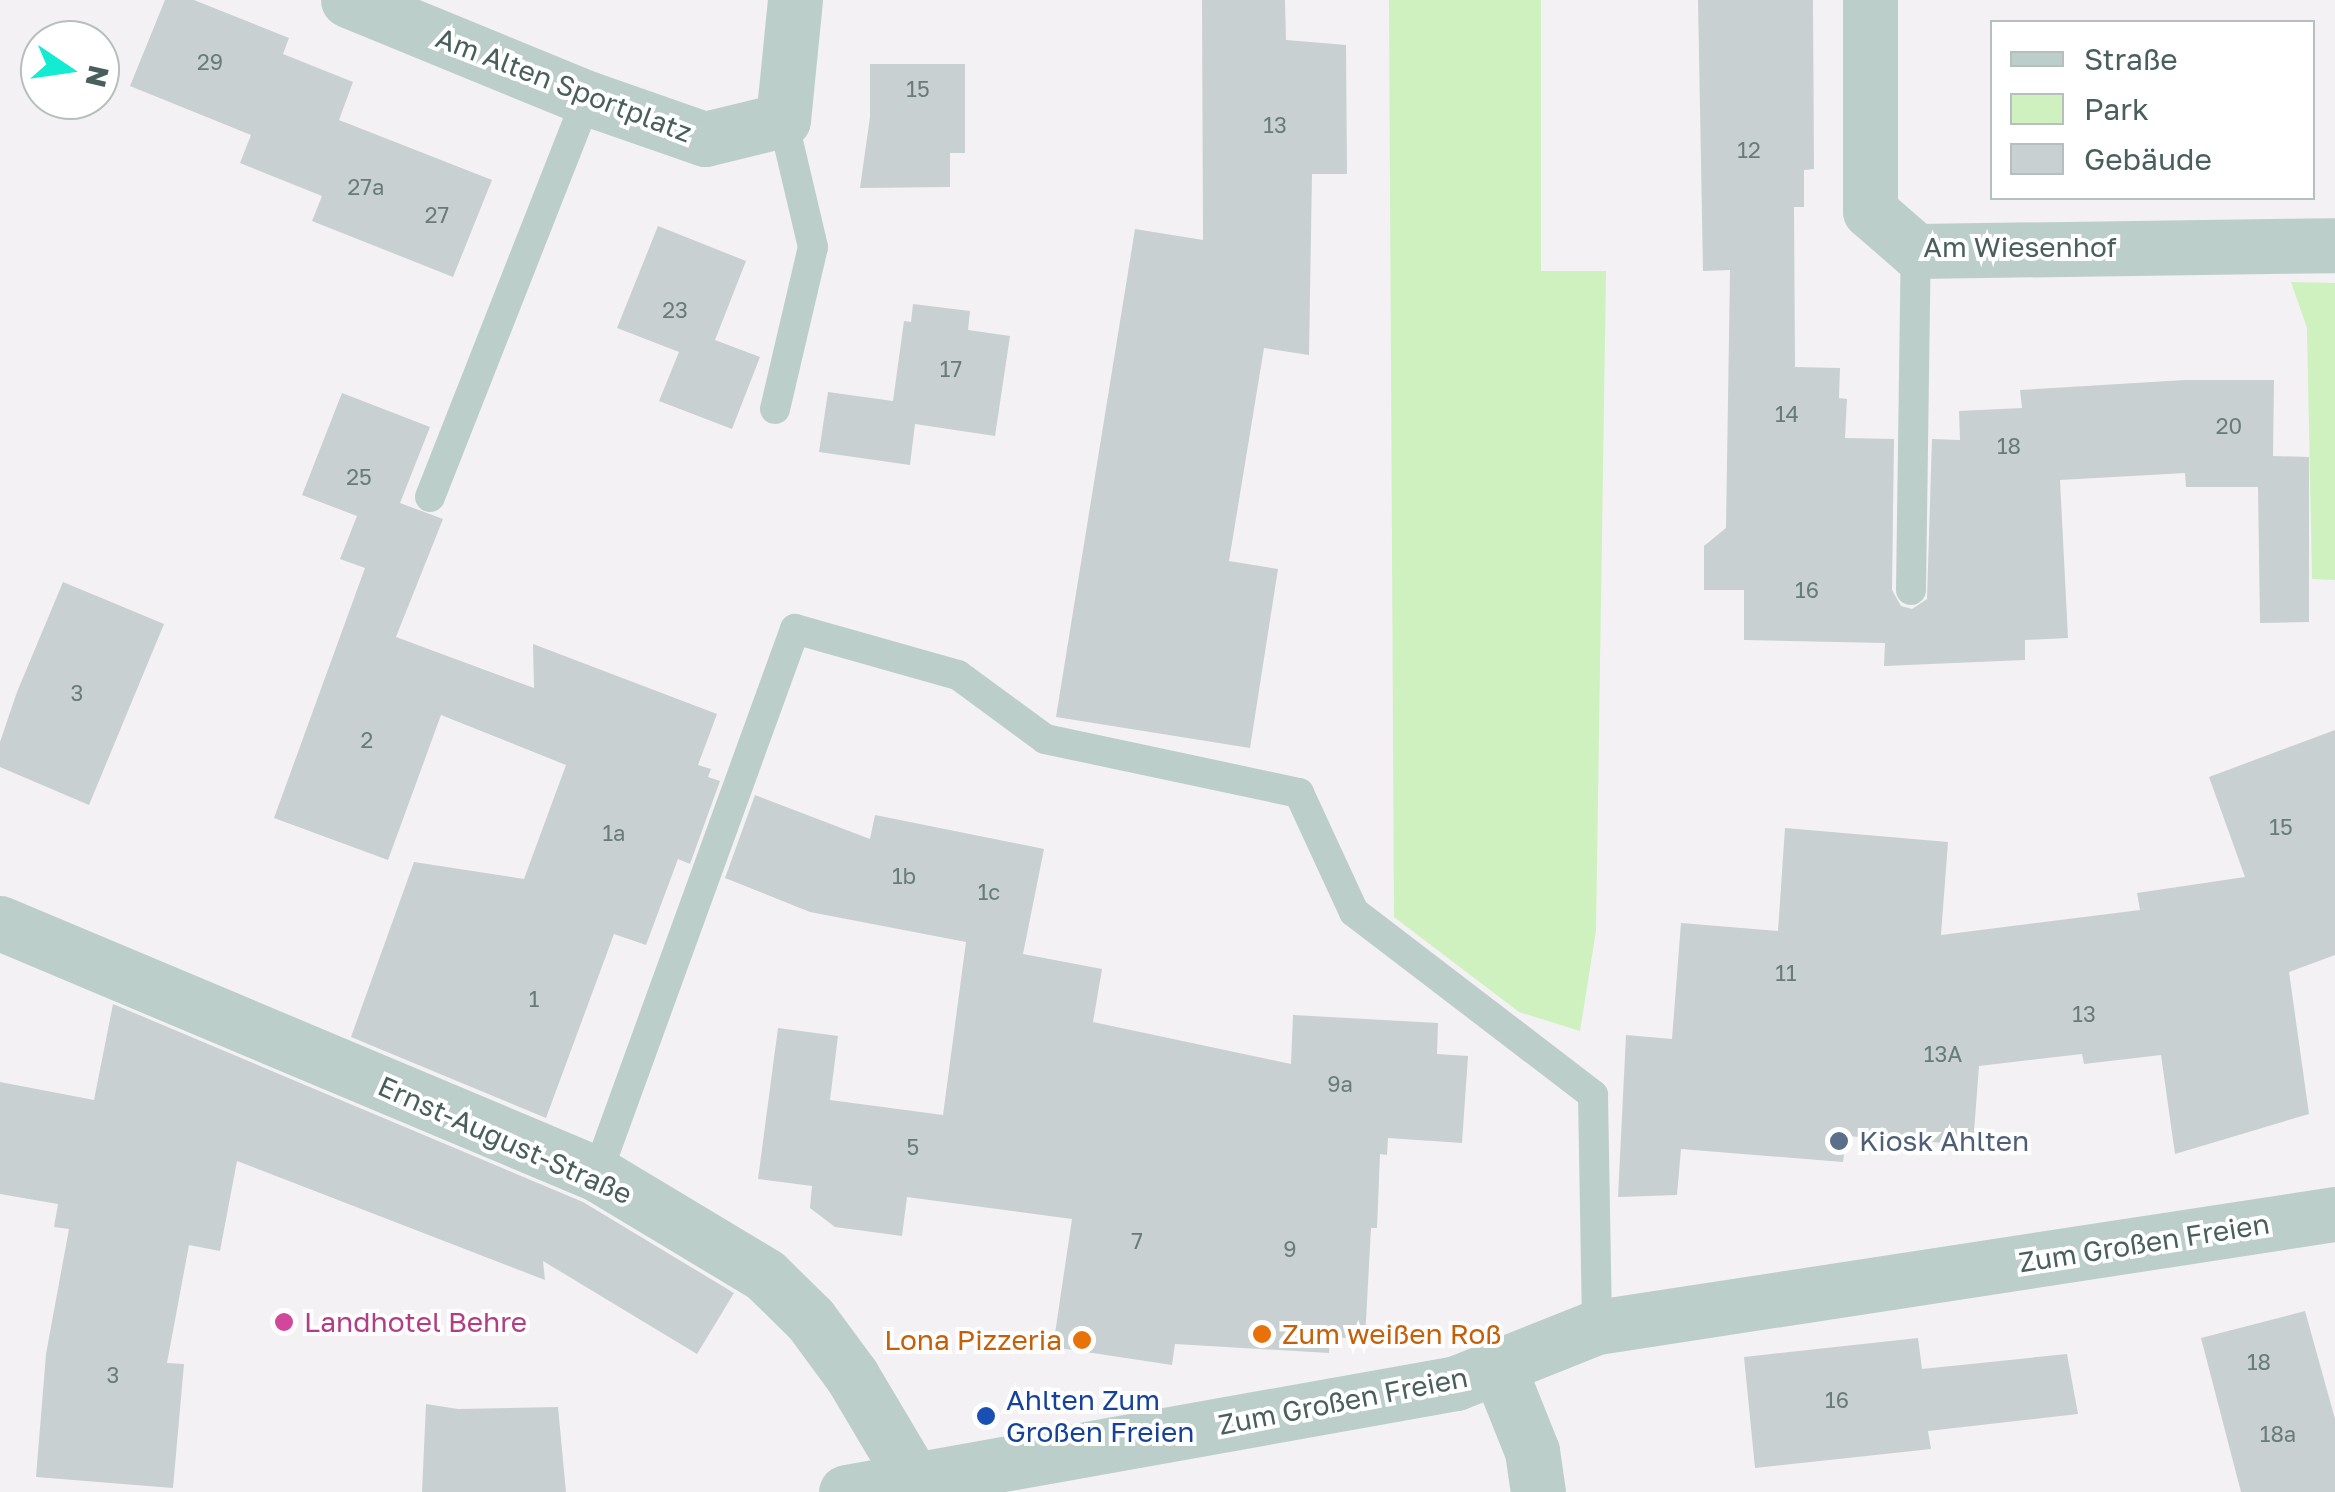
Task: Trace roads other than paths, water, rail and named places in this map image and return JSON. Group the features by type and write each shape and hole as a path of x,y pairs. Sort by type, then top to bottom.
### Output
{"street":[{"name":"Am Alten Sportplatz","path":"348,0 587,98 705,138 783,120"},
{"path":"783,120 795,0"},
{"name":"Am Wiesenhof","path":"1870,0 1870,210 1916,251 2335,245"},
{"name":"Ernst-August-Straße","path":"0,923 596,1174 766,1275 810,1319 852,1376 918,1486"},
{"name":"Zum Großen Freien","path":"846,1492 918,1486 1456,1383 1597,1327 2335,1214"},
{"path":"1498,1366 1532,1451 1538,1492"}],"lane":[{"path":"430,496 587,98"},
{"path":"776,409 813,247 783,120"},
{"path":"1911,590 1916,251"},
{"path":"596,1174 795,629 958,674 1045,739 1299,793 1354,912 1592,1095 1597,1327"}],"place":[{"name":"Kiosk Ahlten","path":"1839,1141"},
{"name":"Landhotel Behre","path":"284,1322"},
{"name":"Zum weißen Roß","path":"1262,1334"},
{"name":"Lona Pizzeria","path":"1082,1340"},
{"name":"Ahlten Zum Großen Freien","path":"986,1416"}]}
